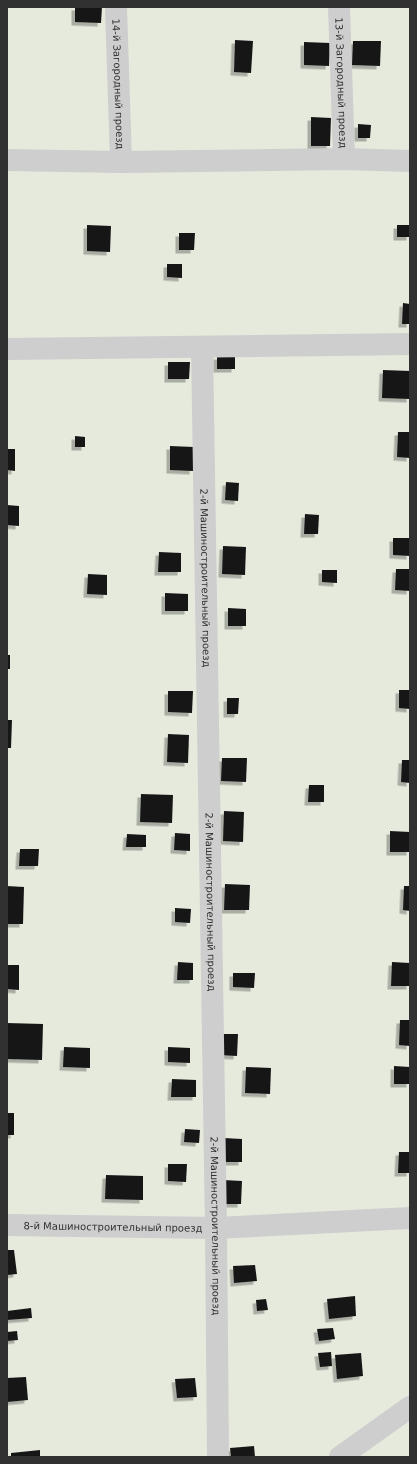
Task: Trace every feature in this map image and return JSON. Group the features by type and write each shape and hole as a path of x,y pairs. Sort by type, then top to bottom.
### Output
{"street":[{"name":"14-й Загородный проезд","path":"116,7 121,162"},
{"name":"13-й Загородный проезд","path":"339,7 344,159"},
{"path":"7,160 121,162 344,159 410,161"},
{"path":"7,349 410,344"},
{"name":"2-й Машиностроительный проезд","path":"202,346 216,1228 218,1457"},
{"name":"8-й Машиностроительный проезд","path":"7,1225 216,1228 410,1218"},
{"path":"340,1457 410,1407"}],"shaded area":[{"path":"7,7 410,7 410,1457 7,1457"}],"building":[{"path":"75,7 102,7 101,23 75,22"},
{"path":"235,40 253,41 251,73 234,72"},
{"path":"353,41 381,41 380,66 352,65"},
{"path":"304,42 330,43 329,66 304,65"},
{"path":"311,117 331,118 330,146 311,146"},
{"path":"358,124 371,125 370,138 358,138"},
{"path":"87,225 111,226 110,252 87,251"},
{"path":"397,225 410,225 410,237 397,237"},
{"path":"179,233 195,233 194,250 179,250"},
{"path":"167,264 182,264 182,278 167,277"},
{"path":"403,303 410,304 410,324 402,324"},
{"path":"217,356 235,357 235,369 217,369"},
{"path":"168,362 190,362 189,379 168,379"},
{"path":"383,370 410,371 410,399 382,398"},
{"path":"398,432 410,432 410,458 397,457"},
{"path":"75,436 85,437 85,447 75,447"},
{"path":"170,446 194,447 193,471 170,470"},
{"path":"7,449 15,449 15,471 7,470"},
{"path":"226,482 239,483 238,501 225,500"},
{"path":"7,505 19,506 19,526 7,525"},
{"path":"305,514 319,515 318,534 304,534"},
{"path":"393,538 410,538 410,556 393,555"},
{"path":"223,546 246,547 245,575 222,574"},
{"path":"159,552 181,553 181,572 158,572"},
{"path":"396,569 410,569 410,591 395,590"},
{"path":"322,570 337,570 337,583 322,582"},
{"path":"88,574 107,575 107,595 87,594"},
{"path":"165,593 188,594 188,611 165,611"},
{"path":"228,608 246,609 246,626 228,626"},
{"path":"7,655 10,655 10,669 7,669"},
{"path":"399,690 410,690 410,709 399,708"},
{"path":"168,691 193,691 192,713 168,712"},
{"path":"227,698 239,698 238,714 227,714"},
{"path":"7,720 12,720 11,748 7,748"},
{"path":"168,734 189,735 188,763 167,762"},
{"path":"222,758 247,758 246,782 221,781"},
{"path":"402,760 410,760 410,783 401,782"},
{"path":"309,785 324,785 324,802 308,802"},
{"path":"141,794 173,795 172,823 140,822"},
{"path":"224,811 244,812 243,842 223,841"},
{"path":"390,831 410,832 410,852 390,852"},
{"path":"175,833 190,834 190,851 174,850"},
{"path":"127,834 146,835 146,847 126,847"},
{"path":"20,849 39,849 38,866 19,866"},
{"path":"225,884 250,885 249,910 224,910"},
{"path":"7,886 24,887 23,924 7,924"},
{"path":"404,886 410,886 410,911 403,910"},
{"path":"175,908 191,909 190,923 175,922"},
{"path":"178,962 193,963 193,980 177,980"},
{"path":"392,962 410,963 410,986 391,986"},
{"path":"7,965 19,965 19,990 7,989"},
{"path":"233,973 255,973 254,988 233,987"},
{"path":"400,1020 410,1020 410,1046 399,1045"},
{"path":"7,1023 43,1024 42,1060 7,1059"},
{"path":"220,1034 238,1034 237,1056 220,1055"},
{"path":"64,1047 90,1048 90,1068 63,1067"},
{"path":"168,1047 190,1048 190,1063 168,1062"},
{"path":"394,1066 410,1067 410,1084 394,1084"},
{"path":"246,1067 271,1068 270,1094 245,1093"},
{"path":"172,1079 196,1080 196,1097 171,1097"},
{"path":"7,1113 14,1113 14,1135 7,1135"},
{"path":"185,1129 200,1130 199,1143 184,1142"},
{"path":"224,1138 242,1139 242,1162 224,1162"},
{"path":"399,1152 410,1152 410,1173 398,1173"},
{"path":"168,1164 187,1164 186,1182 168,1181"},
{"path":"106,1175 143,1176 143,1200 105,1199"},
{"path":"223,1180 242,1181 241,1204 223,1204"},
{"path":"7,1250 14,1250 17,1274 7,1275"},
{"path":"255,1265 257,1281 234,1283 233,1266"},
{"path":"355,1296 356,1316 329,1319 327,1299"},
{"path":"266,1299 268,1310 257,1311 256,1300"},
{"path":"31,1308 32,1318 7,1320 7,1311"},
{"path":"333,1328 335,1339 319,1341 317,1329"},
{"path":"17,1331 18,1340 7,1341 7,1332"},
{"path":"331,1352 332,1366 320,1367 318,1353"},
{"path":"361,1353 363,1376 337,1379 335,1355"},
{"path":"26,1377 28,1400 7,1402 7,1378"},
{"path":"195,1378 197,1397 177,1398 175,1379"},
{"path":"254,1446 255,1457 231,1457 230,1448"},
{"path":"40,1450 40,1457 11,1457 11,1453"}]}
